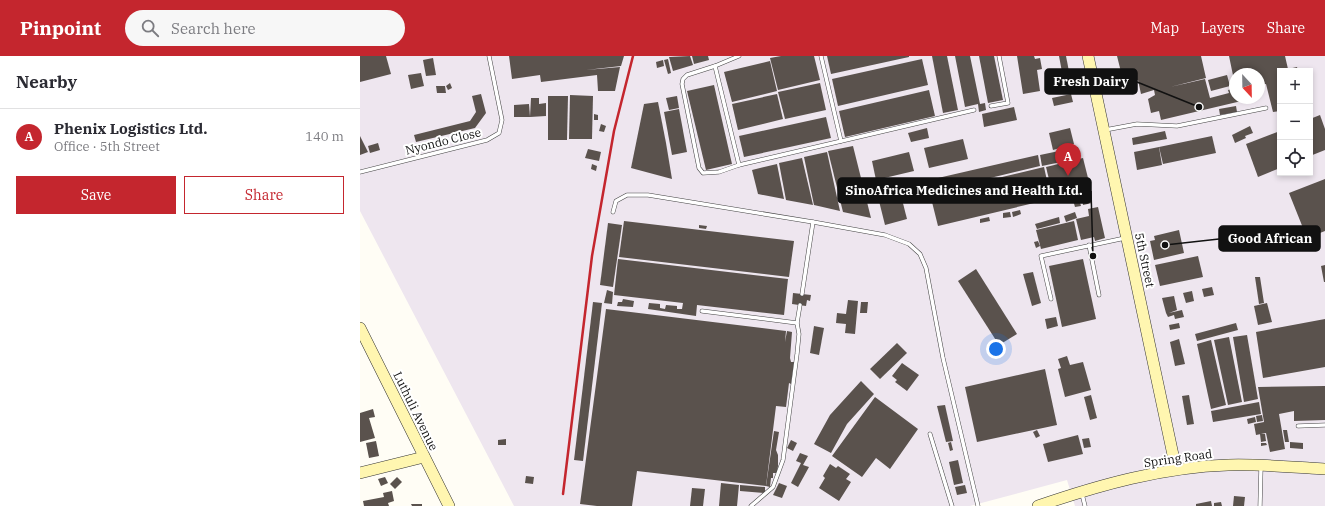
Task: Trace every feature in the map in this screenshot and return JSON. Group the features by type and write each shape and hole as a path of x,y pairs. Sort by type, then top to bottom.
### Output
{"street":[{"name":"5th Street","path":"1088,56 1176,469"},
{"name":"Luthuli Avenue","path":"360,328 449,506"},
{"path":"360,473 424,457"},
{"name":"Spring Road","path":"1038,506 1081,491 1176,469 1228,465 1325,468"}],"lane":[{"name":"Nyondo Close","path":"360,172 487,140 499,133 502,120 489,56"},
{"path":"739,56 715,66 687,74 683,79 682,84 699,168 703,173 708,174 739,165 974,110"},
{"path":"821,56 841,141"},
{"path":"991,106 1008,103 999,56"},
{"path":"715,66 739,165"},
{"path":"1104,130 1137,124 1177,126 1266,108"},
{"path":"613,212 616,200 628,195 648,195 885,235 910,244 920,254 926,268 943,358 978,506"},
{"path":"802,294 813,222"},
{"path":"1051,299 1041,256 1126,237"},
{"path":"1089,245 1099,295"},
{"path":"751,506 773,487 783,460 797,354 799,334 797,323 800,305"},
{"path":"702,311 797,323"},
{"path":"1298,426 1325,425"},
{"path":"930,434 952,506"},
{"path":"1260,506 1261,466"},
{"path":"1081,491 1085,506"}],"shaded area":[{"path":"360,56 1325,56 1325,506 1075,506 1067,480 970,506 514,506 360,211"}],"building":[{"path":"360,56 386,56 391,74 360,82"},
{"path":"509,56 624,56 621,66 586,70 620,67 615,91 598,91 597,75 541,82 540,75 512,79"},
{"path":"690,56 693,65 673,71 669,57"},
{"path":"692,56 708,56 709,60 694,64"},
{"path":"781,56 814,56 820,80 778,90 770,58"},
{"path":"827,56 909,56 909,57 831,74"},
{"path":"932,56 947,56 958,110 943,113"},
{"path":"955,56 970,56 980,104 985,103 986,110 979,112 978,104 965,107"},
{"path":"979,56 994,56 1003,100 988,103"},
{"path":"1017,56 1034,56 1035,59 1040,58 1042,69 1037,70 1040,91 1023,94"},
{"path":"1059,56 1066,56 1072,87 1065,88"},
{"path":"1117,56 1201,56 1206,78 1170,87 1205,79 1210,98 1229,93 1229,104 1161,120 1159,111 1151,113 1148,99 1155,95 1154,90 1141,94 1138,80 1124,84"},
{"path":"1229,56 1285,56 1288,68 1277,68 1277,111 1273,112 1265,84 1265,68 1232,68"},
{"path":"433,58 436,75 426,76 423,60"},
{"path":"668,59 671,73 668,74 664,60"},
{"path":"922,59 928,85 838,106 832,79"},
{"path":"663,60 664,66 657,68 656,62"},
{"path":"770,61 777,91 732,102 724,72"},
{"path":"421,73 424,86 411,89 408,75"},
{"path":"1227,75 1229,86 1211,91 1208,80"},
{"path":"450,83 452,88 448,90 446,86"},
{"path":"820,83 826,110 785,119 778,92"},
{"path":"714,85 732,164 706,170 687,91"},
{"path":"436,86 445,86 446,93 437,93"},
{"path":"929,90 935,116 845,137 839,111"},
{"path":"481,94 486,113 475,128 416,142 414,135 470,121 476,112 472,96"},
{"path":"777,94 783,119 738,130 732,104"},
{"path":"1071,94 1073,102 1054,106 1052,98"},
{"path":"570,95 593,96 592,139 569,139"},
{"path":"548,96 568,96 567,140 548,140"},
{"path":"677,96 679,108 669,110 666,98"},
{"path":"531,98 539,98 539,104 546,103 546,116 530,117"},
{"path":"658,102 672,179 631,168 644,104"},
{"path":"529,104 530,117 514,117 514,105"},
{"path":"1236,106 1237,112 1220,115 1219,109"},
{"path":"1014,107 1017,120 984,127 982,114"},
{"path":"679,109 687,152 672,155 664,112"},
{"path":"594,114 598,115 598,120 594,120"},
{"path":"1320,115 1325,129 1325,150 1313,155 1313,140 1313,118"},
{"path":"826,117 831,138 744,157 739,136"},
{"path":"601,124 606,126 604,132 599,131"},
{"path":"1250,126 1253,133 1245,136 1246,138 1235,143 1232,135"},
{"path":"927,128 929,138 911,142 908,133"},
{"path":"1070,128 1074,144 1053,150 1049,133"},
{"path":"1165,131 1167,139 1133,145 1132,138"},
{"path":"1277,132 1277,169 1258,177 1246,144"},
{"path":"360,136 368,152 360,155"},
{"path":"1212,136 1216,153 1163,164 1159,147"},
{"path":"963,139 968,159 929,168 924,148"},
{"path":"378,143 380,150 370,153 368,146"},
{"path":"853,146 871,218 843,212 828,151"},
{"path":"1078,147 1080,158 1042,166 1040,155"},
{"path":"1159,147 1162,165 1137,170 1134,152"},
{"path":"588,149 601,152 599,161 585,158"},
{"path":"827,152 840,211 814,205 804,157"},
{"path":"909,152 914,171 876,180 872,161"},
{"path":"1038,155 1040,166 928,193 925,181"},
{"path":"802,158 813,205 786,200 779,163"},
{"path":"1083,158 1091,190 1054,200 1046,167"},
{"path":"592,164 597,166 596,171 591,169"},
{"path":"777,164 784,199 758,194 752,170"},
{"path":"1044,167 1051,199 938,226 930,194"},
{"path":"1325,179 1325,231 1307,238 1289,193"},
{"path":"897,180 907,219 885,225 875,185"},
{"path":"1091,196 1092,203 1083,205 1082,197"},
{"path":"1079,199 1081,206 1075,207 1073,200"},
{"path":"1098,207 1105,238 1095,241 1094,237 1081,240 1076,219 1089,216 1088,209"},
{"path":"1020,210 1021,214 1013,217 1012,212"},
{"path":"1010,212 1011,217 1003,218 1003,213"},
{"path":"1075,212 1077,218 1066,222 1064,216"},
{"path":"989,217 990,221 980,223 980,219"},
{"path":"1059,217 1060,223 1037,229 1035,224"},
{"path":"624,221 794,241 789,277 619,257"},
{"path":"1074,221 1078,240 1041,249 1036,230"},
{"path":"608,223 622,225 613,287 600,285"},
{"path":"699,225 707,226 706,229 699,228"},
{"path":"1179,230 1184,253 1154,260 1150,241 1155,240 1154,236"},
{"path":"1038,241 1040,246 1036,248 1034,242"},
{"path":"1198,256 1203,277 1160,286 1155,265"},
{"path":"618,259 788,279 784,315 697,305 696,316 648,309 649,303 660,304 660,308 665,309 666,305 677,306 677,309 682,309 683,303 614,295"},
{"path":"1083,259 1096,319 1062,327 1049,266"},
{"path":"1325,265 1325,282 1324,282 1321,266"},
{"path":"976,269 1017,334 999,345 958,281"},
{"path":"1033,272 1041,303 1032,306 1023,274"},
{"path":"1255,277 1260,277 1264,303 1259,304"},
{"path":"1212,287 1214,295 1204,297 1202,289"},
{"path":"607,290 613,292 612,304 604,303"},
{"path":"1192,291 1194,301 1186,303 1183,293"},
{"path":"793,293 811,295 810,301 807,300 806,306 792,304"},
{"path":"1174,296 1177,310 1169,313 1182,310 1184,317 1175,319 1174,315 1168,317 1166,313 1162,298"},
{"path":"623,299 634,301 633,307 617,306 618,302 622,302"},
{"path":"848,300 858,301 855,334 845,333 846,324 836,323 837,313 846,314"},
{"path":"593,302 602,303 583,461 574,460"},
{"path":"861,302 868,302 867,313 860,313"},
{"path":"1267,303 1272,322 1258,325 1254,306"},
{"path":"606,309 786,331 785,342 787,331 792,332 790,358 791,362 794,362 791,384 789,383 786,407 776,406 766,486 637,471 632,506 597,506 580,504"},
{"path":"1056,317 1058,326 1047,329 1045,319"},
{"path":"1325,319 1325,367 1263,378 1256,332"},
{"path":"1179,323 1180,328 1170,330 1169,325"},
{"path":"1236,323 1238,330 1197,341 1195,334"},
{"path":"814,326 824,328 819,355 810,353"},
{"path":"1247,335 1258,399 1244,402 1233,337"},
{"path":"1229,337 1242,402 1228,405 1214,340"},
{"path":"1179,339 1185,364 1175,366 1170,342"},
{"path":"1211,340 1226,405 1211,409 1197,344"},
{"path":"897,343 907,353 880,379 870,369"},
{"path":"1067,356 1070,365 1083,362 1091,390 1065,397 1058,369 1061,368 1058,359"},
{"path":"902,363 919,375 907,391 895,382 897,380 892,376"},
{"path":"1045,369 1057,425 977,442 965,387"},
{"path":"861,381 874,394 847,424 831,453 814,444 830,415"},
{"path":"1325,386 1325,420 1294,421 1294,411 1279,414 1285,449 1270,452 1266,433 1256,435 1254,424 1264,422 1258,387"},
{"path":"1091,395 1097,418 1090,420 1084,397"},
{"path":"1189,395 1194,424 1187,425 1182,396"},
{"path":"875,397 918,429 890,469 876,458 862,477 832,456"},
{"path":"1259,402 1261,414 1213,422 1211,411"},
{"path":"945,405 953,441 946,442 937,406"},
{"path":"373,409 375,417 369,418 375,438 360,442 360,413"},
{"path":"1262,415 1263,421 1257,422 1256,416"},
{"path":"1255,417 1256,422 1248,424 1247,419"},
{"path":"1037,430 1040,436 1036,438 1033,432"},
{"path":"1283,430 1287,430 1289,442 1285,442"},
{"path":"774,431 779,432 776,450 778,455 778,466 777,473 773,473 773,478 771,478 770,487 766,486"},
{"path":"1260,434 1265,434 1266,441 1261,442"},
{"path":"1078,435 1083,454 1048,462 1043,444"},
{"path":"1089,438 1091,447 1084,448 1082,439"},
{"path":"506,439 506,445 498,445 498,440"},
{"path":"791,440 797,443 793,451 787,448"},
{"path":"376,441 379,456 369,458 366,443"},
{"path":"951,442 953,450 950,451 948,443"},
{"path":"1290,442 1303,443 1303,449 1290,448"},
{"path":"1261,443 1266,443 1267,445 1261,446"},
{"path":"800,453 808,456 803,465 809,467 798,487 791,483 801,463 796,461"},
{"path":"958,460 963,483 954,485 949,462"},
{"path":"830,464 836,468 838,466 850,474 846,479 851,482 839,501 819,488 825,478 823,476"},
{"path":"526,476 534,477 533,484 525,483"},
{"path":"385,477 388,483 381,486 378,479"},
{"path":"397,477 402,482 395,489 390,484"},
{"path":"721,483 739,485 737,506 719,506"},
{"path":"779,483 787,486 782,498 773,495"},
{"path":"740,485 765,487 765,493 740,491"},
{"path":"965,485 967,493 957,495 955,487"},
{"path":"692,488 705,489 703,506 690,506"},
{"path":"392,491 394,501 388,503 389,506 364,506 363,501 384,497 383,493"},
{"path":"1234,496 1245,497 1244,506 1233,506"},
{"path":"1211,501 1212,506 1196,506 1196,504"},
{"path":"1221,502 1222,506 1214,506 1214,503"},
{"path":"411,504 422,504 422,506 412,506"}],"railway":[{"path":"563,494 592,256 614,131 633,56"}],"place":[{"name":"Fresh Dairy","path":"1199,107"},
{"name":"Phenix Logistics Ltd.","path":"1068,176"},
{"name":"Good African","path":"1165,245"},
{"name":"SinoAfrica Medicines and Health Ltd.","path":"1093,256"}]}
